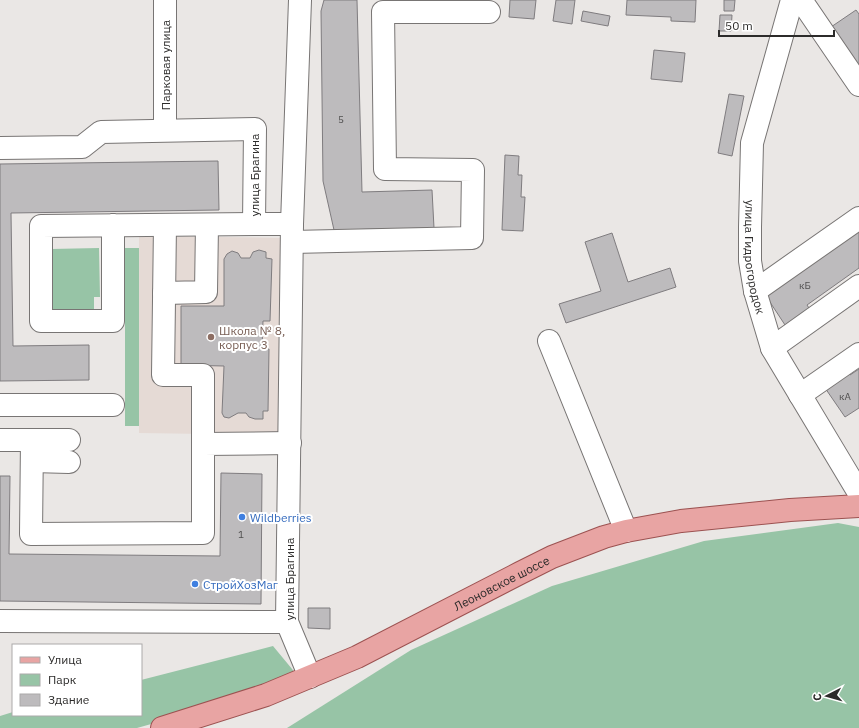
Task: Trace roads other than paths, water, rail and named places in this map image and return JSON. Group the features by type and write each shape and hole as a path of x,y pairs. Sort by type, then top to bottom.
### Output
{"main road":[{"name":"Леоновское шоссе","path":"162,728 189,724 266,695 357,657 552,557 598,539 626,531 681,521 790,510 859,506"}],"street":[{"name":"Парковая улица","path":"165,0 165,130"},
{"path":"300,0 292,233 472,238 472,170 385,169 383,12 489,12"},
{"name":"улица Гидрогородок","path":"792,0 752,143 750,261 755,291 772,348 859,493"},
{"path":"801,0 859,85"},
{"name":"улица Брагина","path":"0,148 82,146 101,132 255,129 254,224 292,233 287,622 310,677"},
{"path":"755,291 859,218"},
{"path":"113,225 113,321 41,321 41,226 113,225 165,225 207,224 254,224"},
{"path":"164,293 206,292 207,224"},
{"path":"32,451 31,534 202,533 203,375 163,376 165,225"},
{"path":"772,348 859,286"},
{"path":"549,341 626,531"},
{"path":"800,395 859,354"},
{"path":"0,405 113,406"},
{"path":"0,440 69,462"},
{"path":"32,451 69,440"},
{"path":"203,444 290,443"},
{"path":"0,621 287,622"}],"place":[{"name":"Школа № 8, корпус 3","path":"211,337"},
{"name":"Wildberries","path":"242,517"},
{"name":"СтройХозМаг","path":"195,584"}]}
